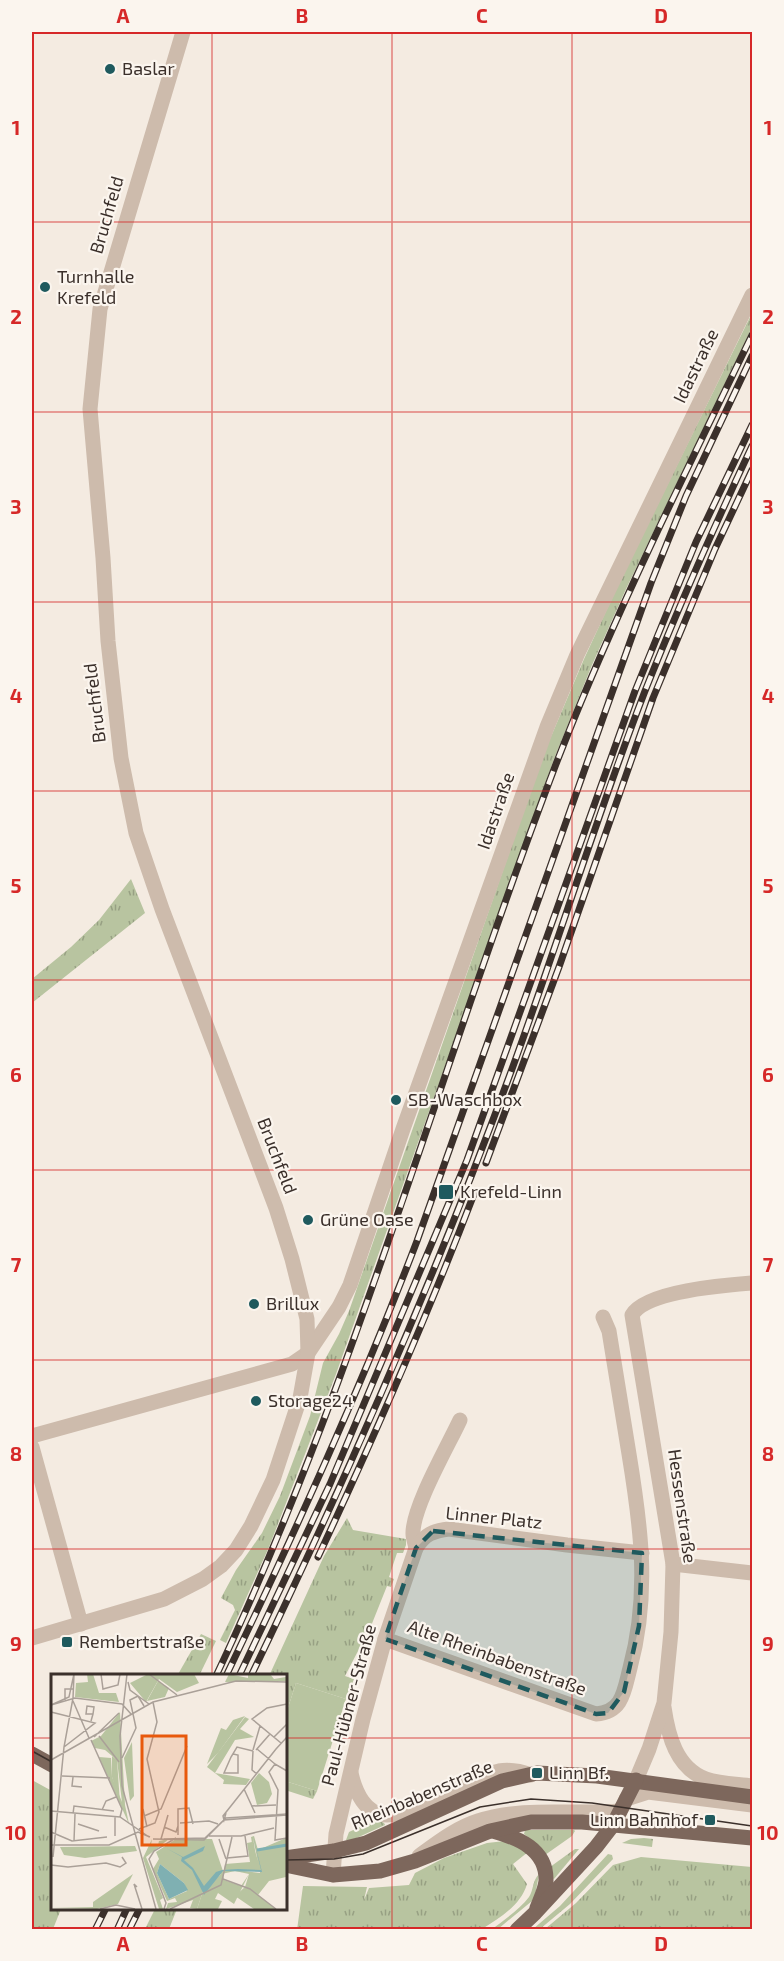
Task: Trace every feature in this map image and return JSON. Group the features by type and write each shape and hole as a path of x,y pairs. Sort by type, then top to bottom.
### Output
{"main road":[{"path":"32,1754 51,1765"},
{"name":"Rheinbabenstraße","path":"286,1858 334,1851 366,1842 502,1781 531,1775 564,1773 636,1780 678,1788 753,1797"},
{"path":"517,1929 535,1913 596,1847 620,1811 636,1780"},
{"path":"286,1865 333,1875 380,1871 409,1863 490,1831 531,1822 562,1821 620,1811 753,1838"},
{"path":"490,1831 519,1840 534,1849 542,1864 546,1882 535,1913"}],"street":[{"name":"Bruchfeld","path":"32,1638 144,1606 186,1589 221,1566 236,1550 251,1526 273,1480 300,1398 308,1353 307,1319 292,1258 136,833 123,767 109,651 90,409 100,309 183,32"},
{"name":"Idastraße","path":"308,1353 339,1307 350,1285 403,1129 547,727 577,655 753,295"},
{"name":"Hessenstraße","path":"636,1780 649,1749 663,1703 672,1632 673,1564 632,1315 636,1309 654,1299 702,1289 753,1283"},
{"path":"603,1317 611,1342 642,1553"},
{"path":"32,1436 292,1364 308,1353"},
{"name":"Linner Platz","path":"416,1548 413,1533 416,1518 425,1492 460,1420"},
{"path":"32,1447 81,1624"},
{"name":"Linner Platz","path":"416,1548 423,1537 434,1531 448,1529 642,1553"},
{"name":"Paul-Hübner-Straße","path":"333,1875 336,1834 350,1770 385,1639 416,1548"},
{"name":"Alte Rheinbabenstraße","path":"385,1639 596,1714 608,1713 616,1707 624,1692 639,1626 643,1592 642,1553"},
{"path":"673,1564 753,1573"},
{"name":"Hessenstraße","path":"663,1703 672,1742 681,1761 706,1779 753,1786"},
{"path":"350,1770 355,1788 364,1804 386,1815 402,1812 457,1786 499,1771 516,1770 531,1775"},
{"path":"409,1863 455,1832 478,1821 513,1814 620,1811 648,1792 753,1806"}],"highlighted area":[{"path":"433,1531 642,1553 639,1626 624,1692 608,1713 596,1714 385,1639 416,1548"}],"green space":[{"path":"752,313 752,327 626,589 554,759 336,1374 269,1547 226,1643 220,1640 235,1610 233,1605 221,1598 236,1570 262,1533 280,1496 310,1416 323,1363 349,1311 544,753 619,583"},
{"path":"131,879 145,913 32,1003 32,979 99,920"},
{"path":"347,1518 353,1530 406,1539 403,1553 397,1553 389,1577 394,1579 391,1587 387,1586 371,1626 345,1676 354,1679 346,1699 296,1683 286,1714 286,1674 270,1674 324,1556"},
{"path":"201,1634 216,1641 200,1674 178,1674"},
{"path":"296,1683 346,1699 317,1791 286,1781 286,1714"},
{"path":"32,1780 51,1790 51,1910 61,1910 53,1929 32,1929"},
{"path":"286,1781 317,1791 313,1799 286,1790"},
{"path":"377,1819 385,1825 350,1841 346,1840 349,1832"},
{"path":"525,1830 575,1831 572,1836 545,1855 537,1844 524,1834"},
{"path":"631,1839 653,1839 652,1847 622,1843"},
{"path":"505,1841 528,1852 513,1864 527,1884 515,1905 482,1929 297,1930 303,1886 367,1887 364,1900 369,1888 409,1885 415,1873 444,1858 487,1843"},
{"path":"575,1849 579,1849 554,1879 552,1878 550,1867"},
{"path":"608,1854 612,1855 613,1859 570,1904 540,1929 533,1929 560,1906"},
{"path":"641,1857 752,1867 752,1929 545,1929 576,1903 613,1865"},
{"path":"539,1874 532,1901 498,1929 491,1930 531,1894 535,1879"},
{"path":"154,1910 177,1910 169,1929 145,1929"}],"tram line":[{"path":"32,1751 51,1761"},
{"path":"286,1860 334,1859 363,1854 480,1807 531,1799 592,1803 752,1826"}],"railway":[{"path":"217,1674 266,1565 354,1338 473,993 556,764 625,601 752,335"},
{"path":"227,1674 326,1460 395,1297 417,1241 651,583 686,496 752,356"},
{"path":"240,1674 330,1484 467,1160 635,691 696,542 752,425"},
{"path":"252,1674 356,1451 453,1223 512,1069 610,785 645,691 670,629 752,446"},
{"path":"486,1163 559,967 653,698 715,549 752,470"},
{"path":"318,1557 399,1377 474,1194"},
{"path":"95,1930 105,1910"},
{"path":"117,1930 126,1910"},
{"path":"129,1930 139,1910"}],"place":[{"name":"Baslar","path":"110,69"},
{"name":"Turnhalle Krefeld","path":"45,287"},
{"name":"SB-Waschbox","path":"396,1100"},
{"name":"Krefeld-Linn","path":"446,1192"},
{"name":"Grüne Oase","path":"308,1220"},
{"name":"Brillux","path":"254,1304"},
{"name":"Storage24","path":"256,1401"},
{"name":"Rembertstraße","path":"67,1642"},
{"name":"Linn Bf.","path":"537,1773"},
{"name":"Linn Bahnhof","path":"710,1820"}]}
